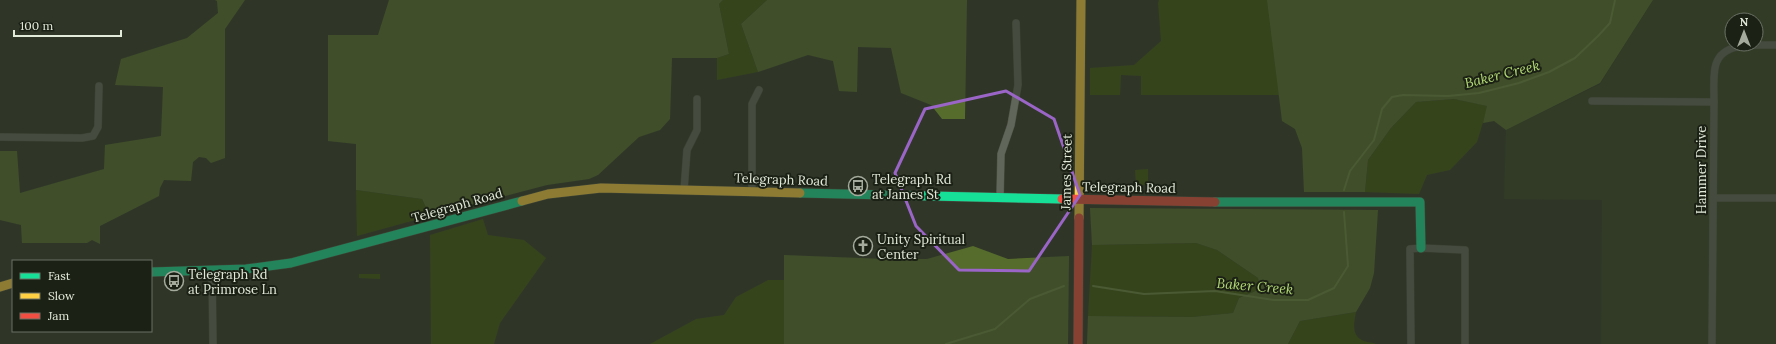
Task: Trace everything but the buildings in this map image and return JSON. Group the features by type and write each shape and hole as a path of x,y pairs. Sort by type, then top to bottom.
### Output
{"street":[{"name":"James Street","path":"1078,344 1081,0"},
{"path":"1000,198 1001,154 1011,125 1018,85 1016,24"},
{"name":"Hammer Drive","path":"1712,344 1715,66 1724,53 1736,46 1776,45"},
{"path":"0,137 82,138 93,136 98,126 99,86"},
{"path":"752,192 752,104 759,90"},
{"path":"684,190 687,150 697,130 697,99"},
{"path":"1592,101 1714,102"},
{"name":"Telegraph Road","path":"152,272 212,270 291,263 554,192 601,188 1171,202 1420,202 1421,248"},
{"path":"1713,198 1776,198"},
{"path":"1411,344 1410,249 1421,248 1465,250 1466,344"},
{"path":"212,270 213,344"},
{"path":"0,288 12,283"}],"highlighted area":[{"path":"1006,91 1054,119 1080,195 1029,271 959,270 916,226 895,173 925,109"}],"shaded area":[{"path":"1653,0 1776,0 1776,344 1601,344 1602,200 1504,199 1506,130 1600,84"}],"green space":[{"path":"215,0 245,0 225,29 225,158 211,163 206,158 199,157 193,162 191,181 164,180 160,188 159,196 100,226 100,244 92,240 87,243 22,243 21,225 0,220 0,151 17,151 20,193 104,169 105,145 161,136 163,87 115,85 121,59 187,38 218,13 217,1"},
{"path":"389,0 723,0 719,4 729,54 717,58 672,58 670,119 660,130 639,137 598,175 589,179 547,185 430,216 422,199 356,190 356,144 328,141 328,35 378,35"},
{"path":"723,0 767,0 741,24 758,72 717,80 717,58 729,54 719,4"},
{"path":"767,0 967,0 965,119 942,119 931,105 901,93 891,48 858,47 857,92 839,91 833,61 808,55 758,72 741,24"},
{"path":"1159,0 1268,0 1280,95 1141,95 1141,76 1121,75 1120,95 1090,95 1090,68 1134,65 1161,41"},
{"path":"1267,0 1653,0 1600,83 1506,130 1494,121 1483,123 1487,106 1454,99 1416,102 1391,128 1368,160 1365,192 1304,192 1302,148 1295,129 1282,121"},
{"path":"1454,99 1488,106 1477,142 1450,170 1427,175 1419,194 1365,192 1368,160 1391,128 1416,102"},
{"path":"1148,169 1148,185 1136,185 1135,170"},
{"path":"356,190 422,199 430,216 357,236"},
{"path":"1090,208 1378,210 1374,273 1370,288 1356,312 1300,321 1288,344 1087,344 1088,316 1192,317 1233,313 1239,298 1260,289 1258,278 1217,250 1196,243 1092,245"},
{"path":"483,219 488,235 524,240 546,258 500,323 494,344 431,344 430,235"},
{"path":"1196,243 1217,250 1258,278 1260,289 1239,298 1233,313 1192,317 1088,316 1092,245"},
{"path":"973,246 1008,259 1069,256 1068,344 784,344 784,255 927,259"},
{"path":"359,274 380,274 380,279 359,278"},
{"path":"768,280 784,280 784,344 650,344 696,319 724,315 736,297"},
{"path":"1356,312 1355,333 1360,339 1376,344 1288,344 1300,321"}],"waterway":[{"name":"Baker Creek","path":"1344,190 1350,171 1374,140 1382,109 1392,97 1403,95 1448,96 1479,93 1519,83 1549,72 1575,58 1610,23 1615,0"},
{"name":"Baker Creek","path":"1093,286 1144,294 1215,291 1274,300 1308,300 1334,288 1348,266 1344,212"},
{"name":"Baker Creek","path":"946,344 995,329 1030,299 1064,286"}],"traffic: fast":[{"path":"800,193 1062,199"},
{"path":"152,272 246,269 291,263 522,201"},
{"path":"1215,202 1420,202 1421,248"}],"traffic: slow":[{"path":"1079,218 1081,0"},
{"path":"522,201 548,194 601,188 800,193"},
{"path":"0,287 12,283"}],"traffic: jam":[{"path":"1062,199 1215,202"},
{"path":"1078,344 1079,218"}],"place":[{"name":"Telegraph Rd at James St","path":"858,186"},
{"name":"Unity Spiritual Center","path":"863,246"},
{"name":"Telegraph Rd at Primrose Ln","path":"174,281"}]}
